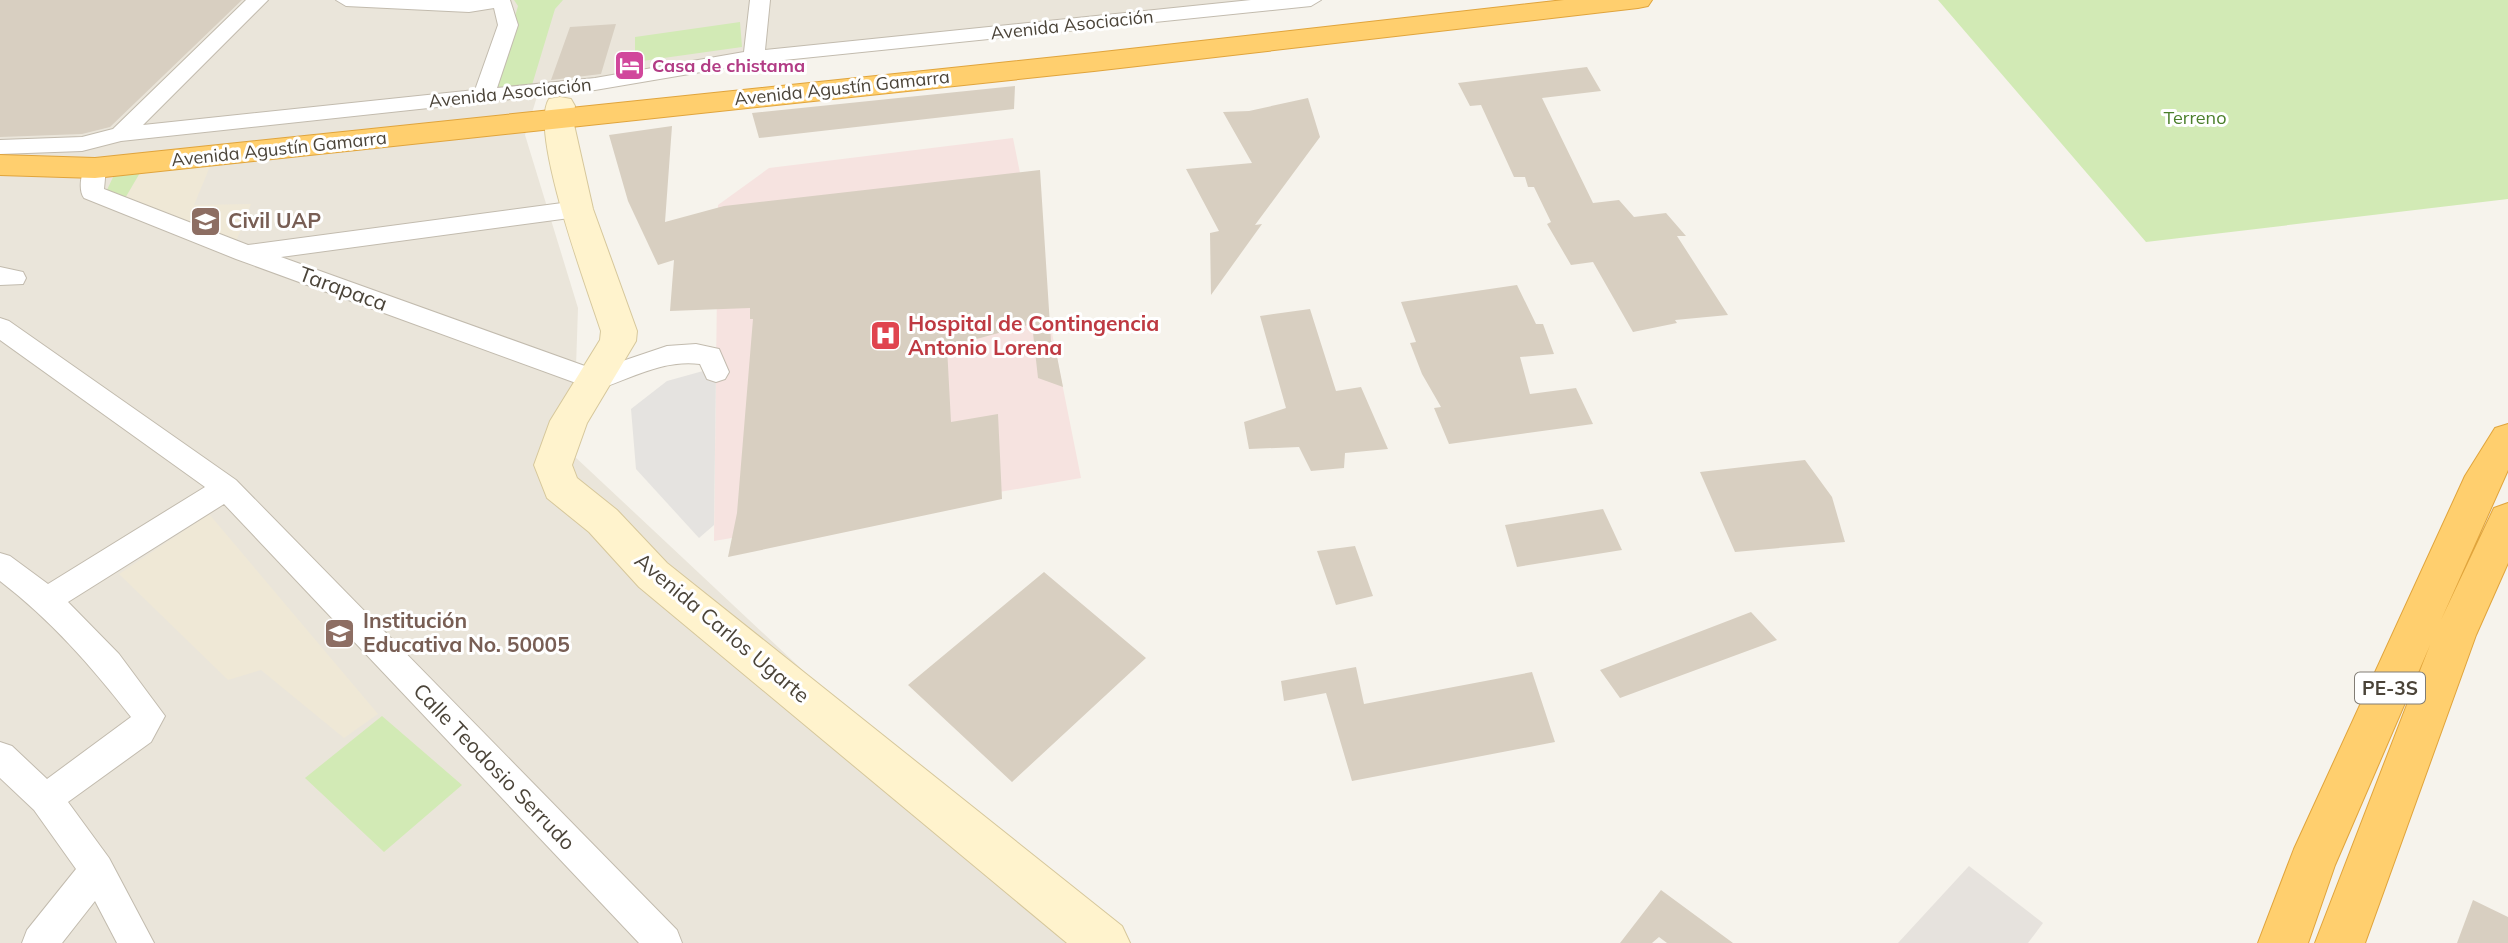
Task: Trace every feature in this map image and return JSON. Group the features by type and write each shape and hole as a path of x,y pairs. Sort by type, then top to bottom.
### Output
{"highway":[{"name":"Avenida Agustín Gamarra","path":"1370,23 1499,0"},
{"name":"Avenida Agustín Gamarra","path":"0,165 47,167 102,156 559,113 1370,23 1638,0"},
{"name":"Avenida Agustín Gamarra","path":"47,167 93,181 559,113"},
{"name":"PE-3S","path":"2283,943 2311,865 2496,479 2508,438"},
{"name":"PE-3S","path":"2340,943 2455,635 2508,519"}],"street":[{"path":"121,134 258,0"},
{"path":"346,0 469,6 485,5 493,0"},
{"path":"483,97 508,25 508,14 500,0"},
{"path":"754,57 760,0"},
{"name":"Avenida Asociación","path":"0,147 82,144 121,134 595,84 754,57 1133,10 1311,0"},
{"name":"Avenida Carlos Ugarte","path":"559,113 577,209 619,331 618,341 569,421 553,465 561,487 603,521 653,575 1105,943"},
{"name":"Tarapaca","path":"93,181 245,253 596,380"},
{"path":"245,253 577,209"},
{"path":"337,287 349,238"},
{"name":"Calle Teodosio Serrudo","path":"0,327 205,470 226,488 664,943"},
{"path":"596,380 649,361 692,351 710,356 716,372"},
{"path":"47,600 226,488"},
{"path":"0,565 47,600 108,664 149,716 141,732 46,799"},
{"path":"0,757 46,799 97,870 136,943"},
{"path":"40,943 97,870"}],"shaded area":[{"path":"0,0 1276,0 540,87 525,135 578,308 573,455 1094,943 0,943"},
{"name":"Hospital de Contingencia Antonio Lorena","path":"1013,138 1081,478 714,541 718,205 769,168"},
{"name":"Civil UAP","path":"211,164 194,205 251,204 234,247 122,204 141,171"},
{"path":"703,371 716,372 714,525 699,538 636,469 631,409 667,381"},
{"path":"209,514 378,714 344,738 261,670 228,680 119,574"},
{"path":"1969,866 2043,923 2028,943 1898,943"}],"green space":[{"path":"514,0 563,0 555,9 532,85 493,93 518,6"},
{"name":"Terreno","path":"1938,0 2508,0 2508,199 2146,242"},
{"path":"740,22 742,47 635,62 635,37"},
{"path":"141,171 124,200 106,192 115,173"},
{"path":"382,716 462,785 384,852 305,778"}],"building":[{"path":"0,0 242,0 110,127 82,134 0,137"},
{"path":"616,24 601,74 551,80 570,27"},
{"path":"1587,67 1601,91 1542,98 1593,203 1619,200 1634,217 1666,213 1686,236 1677,236 1728,315 1675,320 1677,323 1633,332 1593,262 1571,265 1547,224 1551,222 1534,187 1528,187 1525,177 1514,177 1481,105 1470,106 1458,83"},
{"path":"1015,86 1014,109 759,138 752,113"},
{"path":"1308,98 1320,137 1255,225 1262,224 1211,295 1210,233 1219,231 1186,169 1252,163 1223,112 1249,111"},
{"name":"Hospital de Contingencia Antonio Lorena","path":"672,126 665,222 724,206 1040,170 1051,341 1054,341 1063,387 1038,378 1032,324 947,347 951,422 998,414 1002,499 728,557 737,513 753,319 750,319 750,308 670,311 674,260 658,265 628,201 609,135"},
{"path":"1517,285 1536,324 1543,324 1554,354 1520,357 1530,394 1576,388 1593,424 1449,444 1434,408 1441,407 1422,374 1410,343 1416,342 1401,302"},
{"path":"1310,309 1336,391 1361,387 1388,449 1345,453 1344,468 1311,471 1299,447 1249,449 1244,422 1286,408 1260,316"},
{"path":"1805,460 1832,497 1845,542 1735,552 1700,472"},
{"path":"1603,509 1622,550 1517,567 1505,525"},
{"path":"1355,546 1373,596 1336,605 1317,551"},
{"path":"1044,572 1146,658 1012,782 908,685"},
{"path":"1751,612 1777,640 1620,698 1600,670"},
{"path":"1356,667 1364,704 1532,672 1555,742 1352,781 1326,693 1284,701 1281,681"},
{"path":"1661,890 1733,943 1667,943 1659,937 1652,943 1620,943"},
{"path":"2473,900 2508,917 2508,943 2457,943"}],"place":[{"name":"Casa de chistama","path":"629,66"},
{"name":"Civil UAP","path":"205,221"},
{"name":"Hospital de Contingencia Antonio Lorena","path":"885,336"},
{"name":"Institución Educativa No. 50005","path":"340,633"}]}
